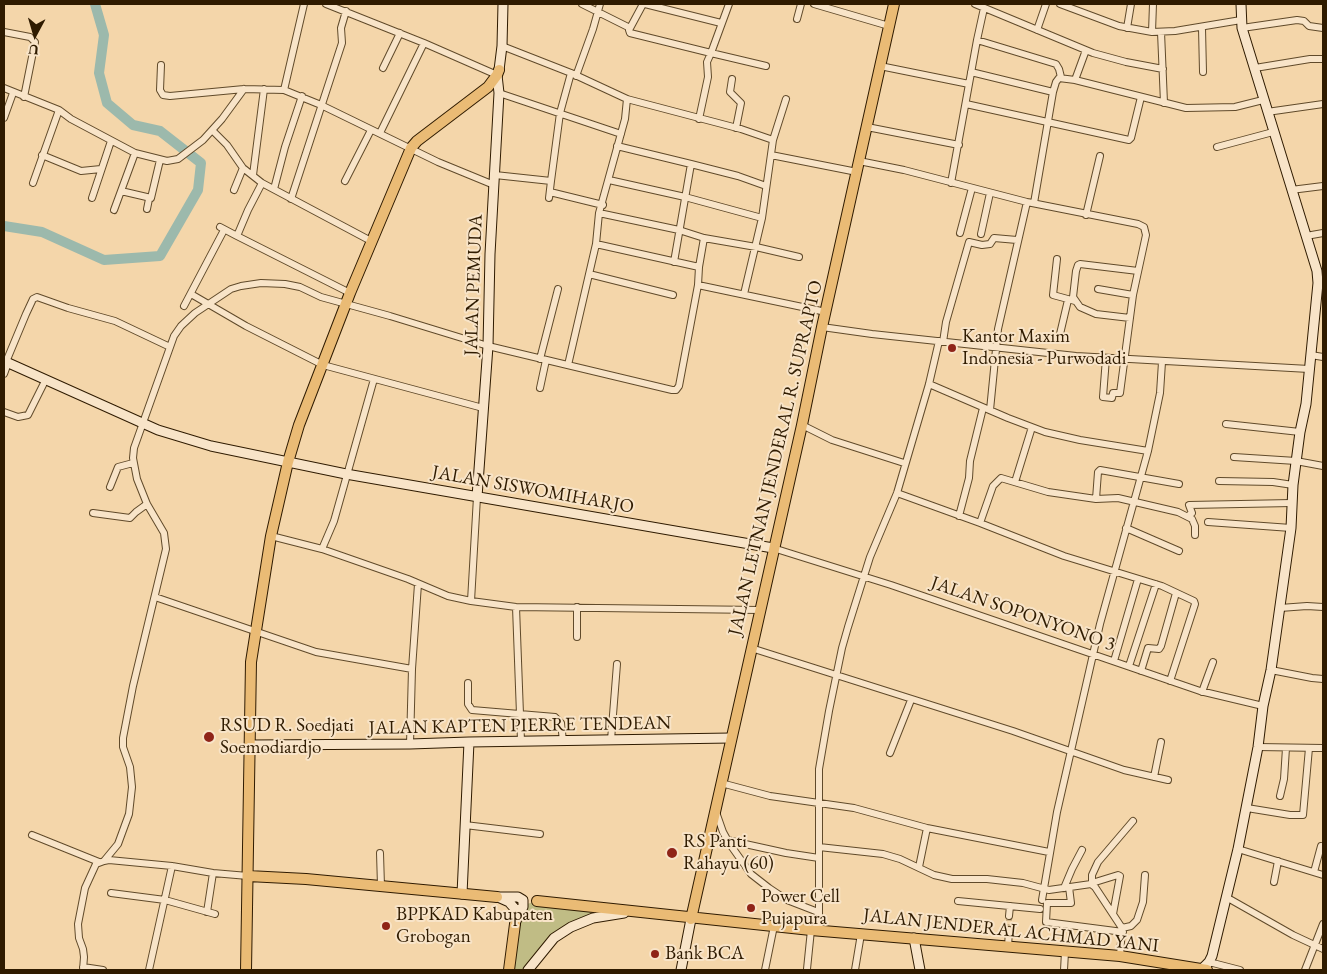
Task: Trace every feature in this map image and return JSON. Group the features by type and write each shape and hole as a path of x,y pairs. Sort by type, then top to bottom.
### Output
{"main road":[{"name":"JALAN PEMUDA","path":"477,497 488,346 499,93 498,73 502,46 503,4"},
{"name":"JALAN LETNAN JENDERAL R. SUPRAPTO","path":"691,919 894,4"},
{"path":"1206,967 1212,956 1247,808 1263,706 1271,670 1291,528 1293,485 1306,404 1318,283 1306,236 1263,100 1242,24 1241,4"},
{"path":"246,970 251,662 271,536 288,462 299,426 350,293 411,148 424,135 479,94 498,73"},
{"name":"JALAN SISWOMIHARJO","path":"6,362 144,422 158,430 184,439 346,474 773,548"},
{"name":"JALAN KAPTEN PIERRE TENDEAN","path":"250,746 731,738"},
{"path":"462,894 469,742"},
{"path":"248,876 306,879 497,897 519,897 537,901"},
{"path":"497,897 509,902 516,910 537,901"},
{"path":"509,970 515,924 512,900 519,897"},
{"path":"515,924 524,902 519,897"},
{"name":"JALAN JENDERAL ACHMAD YANI","path":"537,901 691,919 1120,956 1206,967"},
{"path":"528,970 554,938 571,927 593,918 634,912"},
{"path":"681,970 691,919"},
{"path":"914,938 920,970"}],"street":[{"path":"284,90 304,4"},
{"path":"326,4 498,73"},
{"path":"582,4 599,7 630,28"},
{"path":"721,23 644,4 630,28 630,33 766,66"},
{"path":"698,119 708,77 707,62 728,4"},
{"path":"797,19 801,4"},
{"path":"814,4 889,26"},
{"path":"975,4 1086,50 1126,62 1163,69"},
{"path":"1037,30 1046,4"},
{"path":"1060,4 1127,28 1152,32 1297,20 1304,21 1309,26 1323,28"},
{"path":"1127,28 1131,4"},
{"path":"1152,32 1153,4"},
{"path":"599,7 560,113 550,195 602,205"},
{"path":"951,183 984,8"},
{"path":"291,199 342,43 341,28 346,11"},
{"path":"1202,28 1203,72"},
{"path":"4,32 30,37 35,42 24,97"},
{"path":"1162,32 1164,103"},
{"path":"383,68 400,33"},
{"path":"977,40 1056,64 1060,69 1061,77"},
{"path":"380,133 424,43"},
{"path":"502,46 574,75 627,100 736,128 773,140"},
{"path":"1075,80 1086,50"},
{"path":"1255,68 1310,59 1323,59"},
{"path":"162,65 160,90 166,96 244,89 284,90 302,96 438,162 494,185"},
{"path":"880,66 969,84"},
{"path":"971,72 1053,92"},
{"path":"1061,77 1186,108 1235,106 1263,100"},
{"path":"959,516 969,478 970,461 986,409 998,329 1017,240 1030,203 1053,92 1056,82 1061,77"},
{"path":"732,79 730,92 741,103 736,128"},
{"path":"4,88 59,110 71,119 135,153 160,160 178,159 203,140 228,112 244,89"},
{"path":"253,175 264,89"},
{"path":"4,118 13,93"},
{"path":"499,93 621,134"},
{"path":"274,189 285,147 302,96"},
{"path":"966,104 1129,140 1141,98"},
{"path":"744,294 762,218 773,140 786,99"},
{"path":"568,365 596,244 600,213 625,119 627,100"},
{"path":"1267,112 1323,104"},
{"path":"33,182 59,110"},
{"path":"867,127 959,145"},
{"path":"212,130 227,145 243,168 262,182 371,241"},
{"path":"345,181 371,130"},
{"path":"1218,147 1273,132"},
{"path":"92,198 111,141"},
{"path":"617,146 738,176 766,186"},
{"path":"114,210 135,153"},
{"path":"772,155 857,172"},
{"path":"42,156 81,171 101,169"},
{"path":"1086,215 1100,156"},
{"path":"147,209 149,198 153,197 160,160"},
{"path":"859,160 1030,203 1138,224 1144,227 1146,235 1130,318 1120,393 1113,393 1112,398 1103,398 1106,358"},
{"path":"674,262 691,164"},
{"path":"234,190 243,168"},
{"path":"495,175 551,181"},
{"path":"609,180 685,197 762,218"},
{"path":"237,236 245,215 262,182"},
{"path":"1291,190 1323,186"},
{"path":"960,233 972,188"},
{"path":"121,191 149,198"},
{"path":"981,234 990,193"},
{"path":"600,213 680,230 704,238 799,257"},
{"path":"184,306 222,228 350,293"},
{"path":"1306,236 1323,233"},
{"path":"101,862 118,844 129,814 132,787 130,767 123,746 124,738 134,686 166,549 164,533 147,504 137,479 134,448 174,336 181,326 195,313 231,289 246,284 261,283 293,285 321,297 488,346 676,390 679,386 698,285 704,238"},
{"path":"807,969 818,912 818,769 842,648 864,577 897,493 904,463 929,384 969,242 982,245 990,244 994,238 1017,240"},
{"path":"596,244 700,267"},
{"path":"1057,260 1053,295 1072,301 1085,310 1096,314 1130,318"},
{"path":"1060,334 1072,301 1078,264 1138,271"},
{"path":"589,274 673,295"},
{"path":"698,285 826,312"},
{"path":"1098,289 1134,295"},
{"path":"540,388 543,359 558,290"},
{"path":"191,294 262,335 323,365 484,408"},
{"path":"4,374 6,362 35,297 115,321 170,347"},
{"path":"822,327 996,348 1106,358 1309,370"},
{"path":"1311,356 1323,358"},
{"path":"1042,900 1049,852 1070,752 1114,572 1142,478 1160,393 1162,362"},
{"path":"4,412 18,417 28,415 46,379"},
{"path":"322,549 334,521 374,379"},
{"path":"929,384 1032,427 1080,440 1148,451"},
{"path":"1226,424 1285,432 1300,432"},
{"path":"802,425 832,440 904,463"},
{"path":"1015,482 1032,427"},
{"path":"1234,457 1296,461 1323,466"},
{"path":"110,487 118,467 134,463"},
{"path":"1096,499 1099,471 1179,484"},
{"path":"980,523 993,486 1001,478 1048,492 1096,499 1118,498 1178,512 1188,516 1194,522 1195,535"},
{"path":"1219,481 1273,482 1293,485"},
{"path":"897,493 1064,556 1156,584 1194,601 1195,603 1170,681"},
{"path":"471,601 477,497"},
{"path":"1188,516 1192,513 1191,505 1292,503"},
{"path":"93,513 130,518 147,504"},
{"path":"1208,522 1291,528"},
{"path":"1126,528 1179,551"},
{"path":"271,536 322,549 448,596 471,601 516,607 760,610"},
{"name":"JALAN SOPONYONO 3","path":"773,548 1094,653 1202,692 1263,706"},
{"path":"1114,661 1138,579"},
{"path":"410,744 412,669 418,584"},
{"path":"1129,666 1156,584"},
{"path":"1141,671 1148,648 1159,649 1161,646 1176,593"},
{"path":"154,597 316,652 412,669"},
{"path":"516,607 521,741"},
{"path":"577,607 577,637"},
{"path":"1280,608 1323,607"},
{"path":"751,648 1013,731 1124,770 1168,780"},
{"path":"1202,692 1213,662"},
{"path":"611,740 617,664"},
{"path":"1271,670 1323,679"},
{"path":"468,683 468,704 472,710 555,717 561,723 563,740"},
{"path":"890,753 911,700"},
{"path":"1154,777 1161,742"},
{"path":"1258,747 1323,748"},
{"path":"1280,796 1286,748"},
{"path":"1247,808 1290,816 1302,815 1309,748"},
{"path":"721,783 770,796 854,808 927,828 1049,852"},
{"path":"715,810 727,840 751,874 787,900 818,912"},
{"path":"1120,956 1123,930 1092,883 1092,877 1098,862 1133,821"},
{"path":"465,825 540,834"},
{"path":"918,867 927,828"},
{"path":"32,835 101,862"},
{"path":"727,840 819,858"},
{"path":"1314,872 1321,846"},
{"path":"819,847 883,854 934,875 952,879 987,879 1023,883 1049,890 1092,883 1118,875 1120,876 1113,914"},
{"path":"1238,849 1323,875"},
{"path":"1082,850 1072,869 1067,888 1070,902 1047,903 1046,922 1123,930 1132,926 1137,920 1143,902 1145,876"},
{"path":"380,853 381,886"},
{"path":"104,970 83,968 83,949 78,938 82,902 96,864 109,860 172,866 213,874 248,876"},
{"path":"1274,882 1278,862"},
{"path":"149,970 172,866"},
{"path":"207,912 213,874"},
{"path":"111,893 165,900 215,914"},
{"path":"1226,897 1293,935 1323,949"},
{"path":"958,901 1040,909"},
{"path":"1009,916 1010,906"},
{"path":"1305,970 1323,924"},
{"path":"765,970 774,926"},
{"path":"1008,930 1008,947"},
{"path":"855,970 861,934"},
{"path":"1064,970 1065,952"},
{"path":"1206,967 1240,970"}],"shaded area":[{"path":"537,901 632,911 571,927 527,970 509,970 515,924 527,904"}],"waterway":[{"path":"4,226 42,232 104,260 160,256 198,190 201,163 160,131 133,125 107,103 99,73 104,35 95,4"}],"tunnel":[{"path":"1009,916 1009,930"}],"place":[{"name":"Kantor Maxim Indonesia - Purwodadi","path":"952,348"},
{"name":"RSUD R. Soedjati Soemodiardjo","path":"209,737"},
{"name":"RS Panti Rahayu (60)","path":"672,853"},
{"name":"Power Cell Pujapura","path":"751,908"},
{"name":"BPPKAD Kabupaten Grobogan","path":"386,926"},
{"name":"Bank BCA","path":"655,954"}]}
